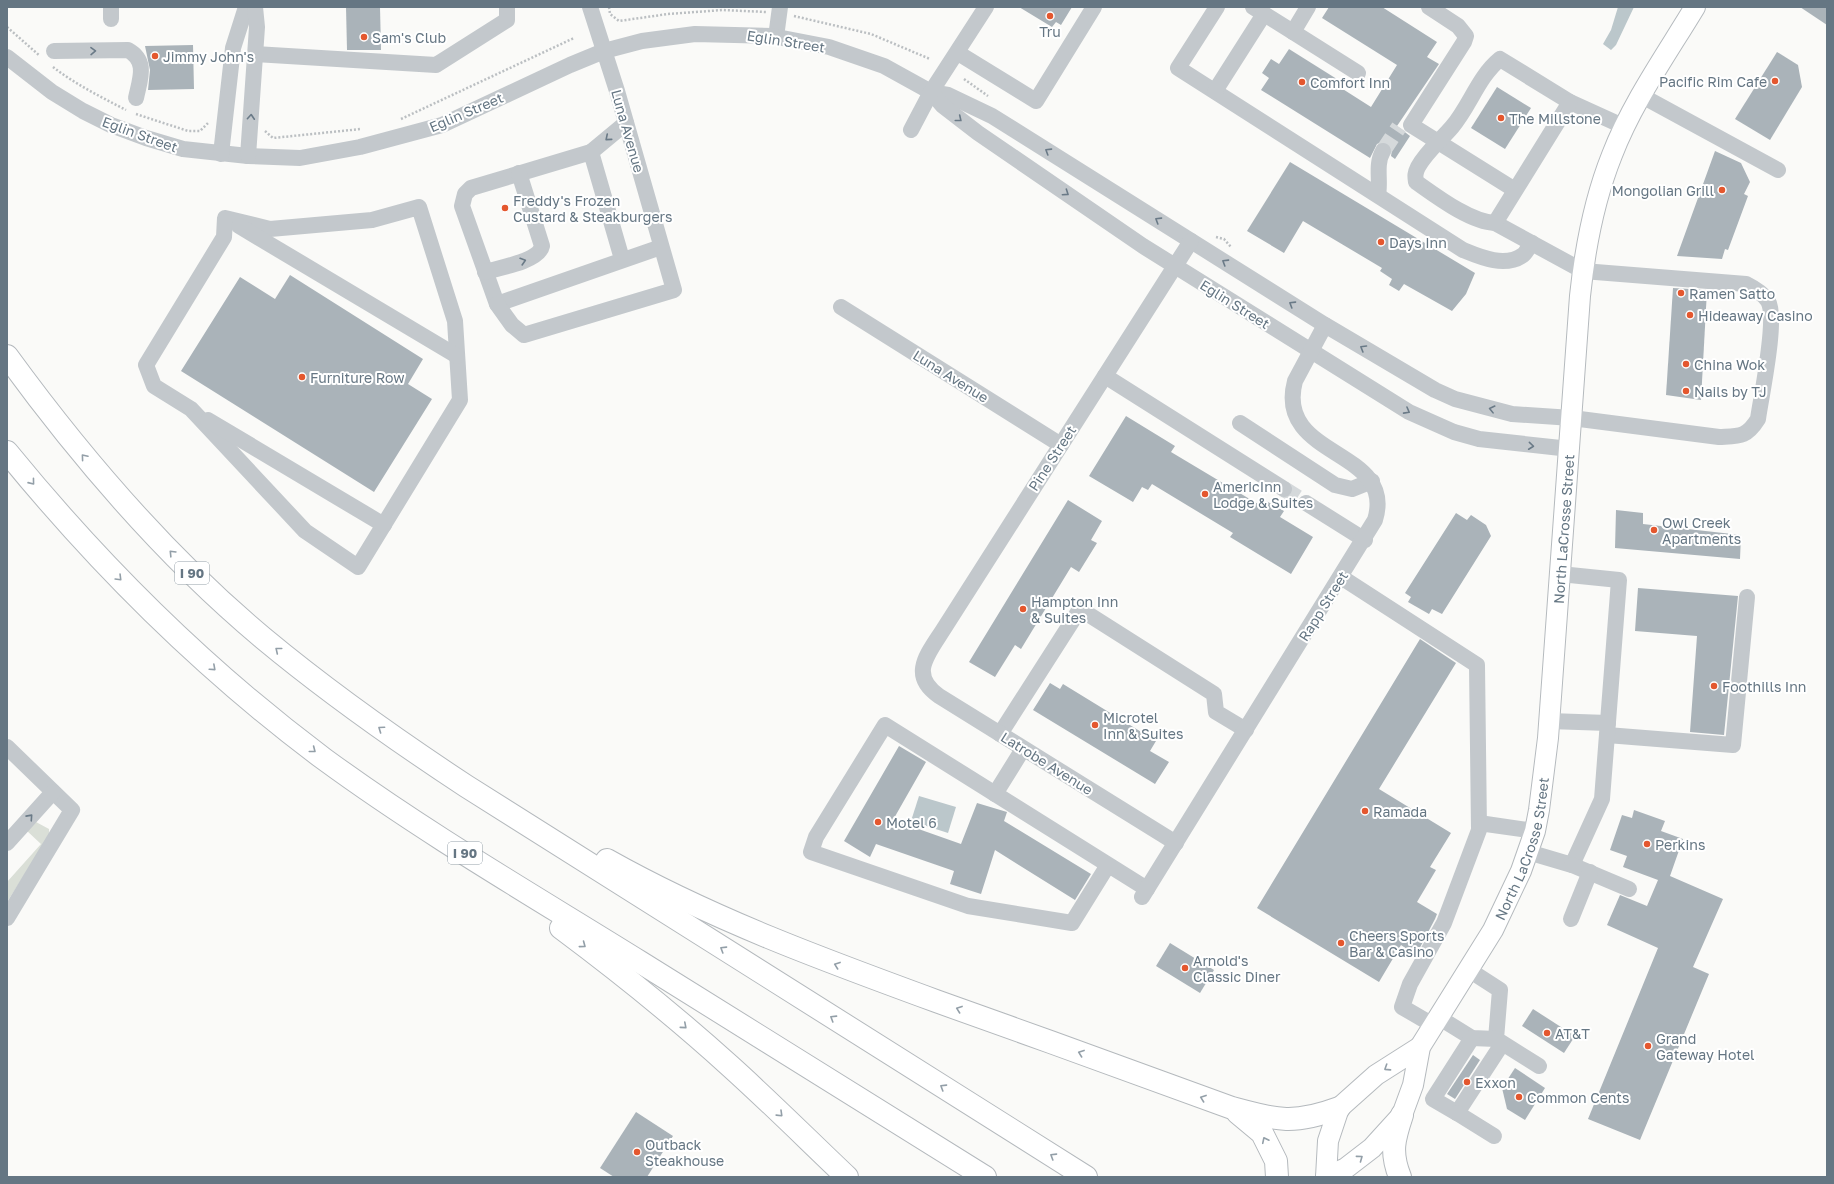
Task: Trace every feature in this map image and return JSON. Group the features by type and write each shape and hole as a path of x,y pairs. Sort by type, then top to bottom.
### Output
{"highway":[{"name":"I 90","path":"7,356 82,455 118,496 183,564 246,623 300,669 413,751 560,847 1086,1177"},
{"name":"I 90","path":"7,452 99,558 158,617 256,706 325,759 440,838 984,1177"},
{"path":"413,751 623,869 744,928 819,958 1232,1108 1267,1117 1291,1120 1321,1115 1339,1108"},
{"path":"440,838 617,970 653,999 731,1066 847,1177"},
{"path":"1232,1108 1262,1133 1276,1161 1277,1177"},
{"path":"1400,1177 1394,1164 1393,1144 1402,1115"}],"main road":[{"name":"North LaCrosse Street","path":"1420,1047 1376,1075 1339,1108 1328,1141 1326,1177 1346,1168 1372,1148 1402,1115 1413,1085 1420,1047 1469,970 1504,909 1528,852 1543,786 1583,271 1597,197 1612,154 1625,127 1695,7"}],"street":[{"path":"221,154 233,48 246,7"},
{"path":"248,156 257,27 255,7"},
{"path":"255,54 436,65 507,20 507,7"},
{"name":"Luna Avenue","path":"497,304 512,326 524,335 674,290 626,123 590,7"},
{"path":"776,37 780,7"},
{"path":"911,130 932,92 986,7"},
{"path":"958,53 1036,100 1094,7"},
{"path":"1217,7 1178,68 1463,250 1493,261 1511,260 1523,255 1532,243"},
{"path":"1293,32 1308,7"},
{"path":"1429,7 1458,26 1466,36 1464,42 1405,126 1437,142 1515,190"},
{"path":"1215,91 1258,10 1358,73"},
{"name":"Eglin Street","path":"7,57 52,92 83,111 111,125 146,138 182,149 221,154 300,158 360,147 442,125 570,65 604,51 649,40 695,34 742,34 800,40 857,56 884,66 932,92 948,95 992,116 1419,382 1455,399 1512,414 1572,418 1719,437 1738,436 1751,430 1758,419 1771,327 1768,301 1759,292 1746,284 1583,271"},
{"path":"49,58 128,50 136,55 140,60 141,76 136,98"},
{"path":"1583,271 1495,223 1486,223 1475,219 1416,182 1415,176 1419,166 1437,142 1453,127 1490,67 1500,59 1570,102 1625,127"},
{"name":"Eglin Street","path":"932,92 943,106 978,133 1175,266 1409,412 1454,432 1493,441 1570,449"},
{"path":"1642,96 1778,170"},
{"path":"1495,223 1570,102"},
{"path":"626,123 591,152 471,188 465,194 462,206 497,304 661,246"},
{"path":"1378,195 1380,181 1378,165 1383,151"},
{"path":"591,152 622,259"},
{"path":"485,272 534,258 541,251 542,246 520,173"},
{"path":"191,409 305,531 358,567 460,400 455,321 419,207 372,220 270,229 225,218"},
{"path":"225,218 457,356"},
{"path":"225,218 224,237 146,365 154,386 384,525"},
{"name":"Pine Street","path":"923,679 923,670 929,653 1191,241"},
{"name":"Luna Avenue","path":"841,307 1061,445"},
{"path":"1240,423 1335,485 1352,489 1372,481 1358,467 1316,442 1302,427 1297,418 1292,401 1294,381 1325,324"},
{"path":"1105,376 1284,489"},
{"name":"Rapp Street","path":"1108,865 1145,893 1365,540 1375,520 1378,509 1376,490 1372,481"},
{"path":"1306,503 1365,540"},
{"path":"1560,574 1619,580 1602,799 1572,865"},
{"path":"1341,577 1477,665 1479,830 1444,923 1410,984 1402,1007 1472,1038 1499,1042 1539,1066"},
{"path":"1549,721 1733,745 1747,597"},
{"path":"1000,734 1080,609 1214,694 1216,712 1246,730"},
{"name":"Latrobe Avenue","path":"923,679 929,689 939,696 1176,843"},
{"path":"884,725 1108,865 1072,923 968,906 811,852 816,837 884,725"},
{"path":"7,747 72,810 7,918"},
{"path":"995,794 1023,748"},
{"path":"7,843 53,792"},
{"path":"1479,823 1534,831"},
{"path":"1528,852 1572,865 1629,889"},
{"path":"1571,919 1590,872"},
{"path":"1457,1113 1499,1042 1500,990 1469,970"},
{"path":"1472,1038 1433,1098 1494,1136"}],"path":[{"path":"7,27 49,58 66,77 99,97 129,111 188,131 200,131 211,118"},
{"path":"397,120 418,113 574,38"},
{"path":"260,126 273,138 363,129"}],"shaded area":[{"path":"1618,7 1634,7 1616,45 1611,50 1603,44 1611,30"},
{"path":"919,796 956,807 948,833 911,821"},
{"path":"36,822 49,829 49,836 7,902 7,882 41,844 26,830"}],"building":[{"name":"Sam's Club","path":"346,7 380,7 381,50 347,50"},
{"name":"Tru","path":"1019,7 1072,7 1061,25 1056,22 1052,27"},
{"name":"Comfort Inn","path":"1329,7 1382,7 1437,42 1427,57 1439,64 1397,126 1410,136 1395,159 1391,156 1392,150 1387,143 1382,142 1377,144 1370,158 1261,90 1269,78 1262,73 1271,59 1279,64 1289,49 1340,81 1338,86 1371,107 1397,65 1322,18"},
{"path":"1800,7 1827,7 1827,25"},
{"path":"193,45 194,89 148,90 150,70 145,46"},
{"path":"1777,52 1798,65 1802,87 1770,140 1735,119"},
{"name":"The Millstone","path":"1497,87 1531,108 1505,149 1471,128"},
{"path":"1715,151 1741,163 1750,182 1744,194 1748,196 1728,250 1725,249 1722,259 1677,256"},
{"name":"Days Inn","path":"1290,162 1475,273 1466,294 1452,311 1404,284 1399,291 1389,285 1392,279 1380,271 1382,268 1303,221 1284,253 1247,231"},
{"name":"Furniture Row","path":"290,275 423,359 408,384 432,399 374,492 181,371 240,277 275,299"},
{"path":"1673,288 1707,290 1701,400 1666,395"},
{"name":"AmericInn Lodge & Suites","path":"1126,416 1175,446 1171,452 1258,504 1261,498 1284,511 1280,517 1313,537 1291,574 1230,537 1233,533 1152,484 1148,490 1142,487 1133,502 1089,476"},
{"name":"Hampton Inn & Suites","path":"1068,500 1102,521 1091,540 1097,543 1079,572 1071,567 1021,649 1015,645 995,677 969,662"},
{"name":"Owl Creek Apartments","path":"1616,510 1643,513 1643,524 1741,535 1740,559 1615,548"},
{"path":"1456,513 1467,520 1471,515 1486,525 1491,536 1442,614 1432,609 1429,614 1408,602 1411,597 1405,593"},
{"name":"Foothills Inn","path":"1638,588 1738,596 1724,735 1690,732 1697,636 1635,631"},
{"name":"Ramada","path":"1420,639 1456,663 1379,789 1451,833 1430,867 1436,870 1417,902 1437,914 1435,919 1416,955 1401,945 1379,982 1257,908"},
{"name":"Microtel Inn & Suites","path":"1050,683 1060,689 1063,684 1156,741 1150,751 1169,762 1155,784 1033,710"},
{"name":"Motel 6","path":"899,746 926,762 893,820 961,844 977,803 1007,812 1004,821 1091,874 1075,900 995,850 981,894 950,884 954,871 876,844 870,857 844,841"},
{"path":"1634,810 1665,821 1661,831 1683,839 1670,876 1723,899 1693,967 1709,974 1640,1140 1588,1119 1658,948 1607,925 1620,895 1647,906 1658,880 1623,867 1627,856 1610,850 1622,815 1632,818"},
{"name":"Arnold's Classic Diner","path":"1170,943 1214,970 1200,993 1156,966"},
{"path":"1533,1009 1575,1036 1564,1053 1522,1026"},
{"path":"1473,1055 1480,1060 1455,1099 1447,1094"},
{"path":"1515,1068 1545,1088 1525,1120 1507,1109 1502,1088"},
{"name":"Outback Steakhouse","path":"636,1112 673,1136 647,1177 614,1177 600,1168"}],"tunnel":[{"path":"1383,151 1399,127"},
{"path":"1284,489 1306,503"}],"place":[{"name":"Tru","path":"1050,16"},
{"name":"Sam's Club","path":"364,37"},
{"name":"Jimmy John's","path":"155,56"},
{"name":"Pacific Rim Cafe","path":"1775,81"},
{"name":"Comfort Inn","path":"1302,82"},
{"name":"The Millstone","path":"1501,118"},
{"name":"Mongolian Grill","path":"1722,190"},
{"name":"Freddy's Frozen Custard & Steakburgers","path":"505,208"},
{"name":"Days Inn","path":"1381,242"},
{"name":"Ramen Satto","path":"1681,293"},
{"name":"Hideaway Casino","path":"1690,315"},
{"name":"China Wok","path":"1686,364"},
{"name":"Furniture Row","path":"302,377"},
{"name":"Nails by TJ","path":"1686,391"},
{"name":"AmericInn Lodge & Suites","path":"1205,494"},
{"name":"Owl Creek Apartments","path":"1654,530"},
{"name":"Hampton Inn & Suites","path":"1023,609"},
{"name":"Foothills Inn","path":"1714,686"},
{"name":"Microtel Inn & Suites","path":"1095,725"},
{"name":"Ramada","path":"1365,811"},
{"name":"Motel 6","path":"878,822"},
{"name":"Perkins","path":"1647,844"},
{"name":"Cheers Sports Bar & Casino","path":"1341,943"},
{"name":"Arnold's Classic Diner","path":"1185,968"},
{"name":"AT&T","path":"1547,1033"},
{"name":"Grand Gateway Hotel","path":"1648,1046"},
{"name":"Exxon","path":"1467,1082"},
{"name":"Common Cents","path":"1519,1097"},
{"name":"Outback Steakhouse","path":"637,1152"}]}
